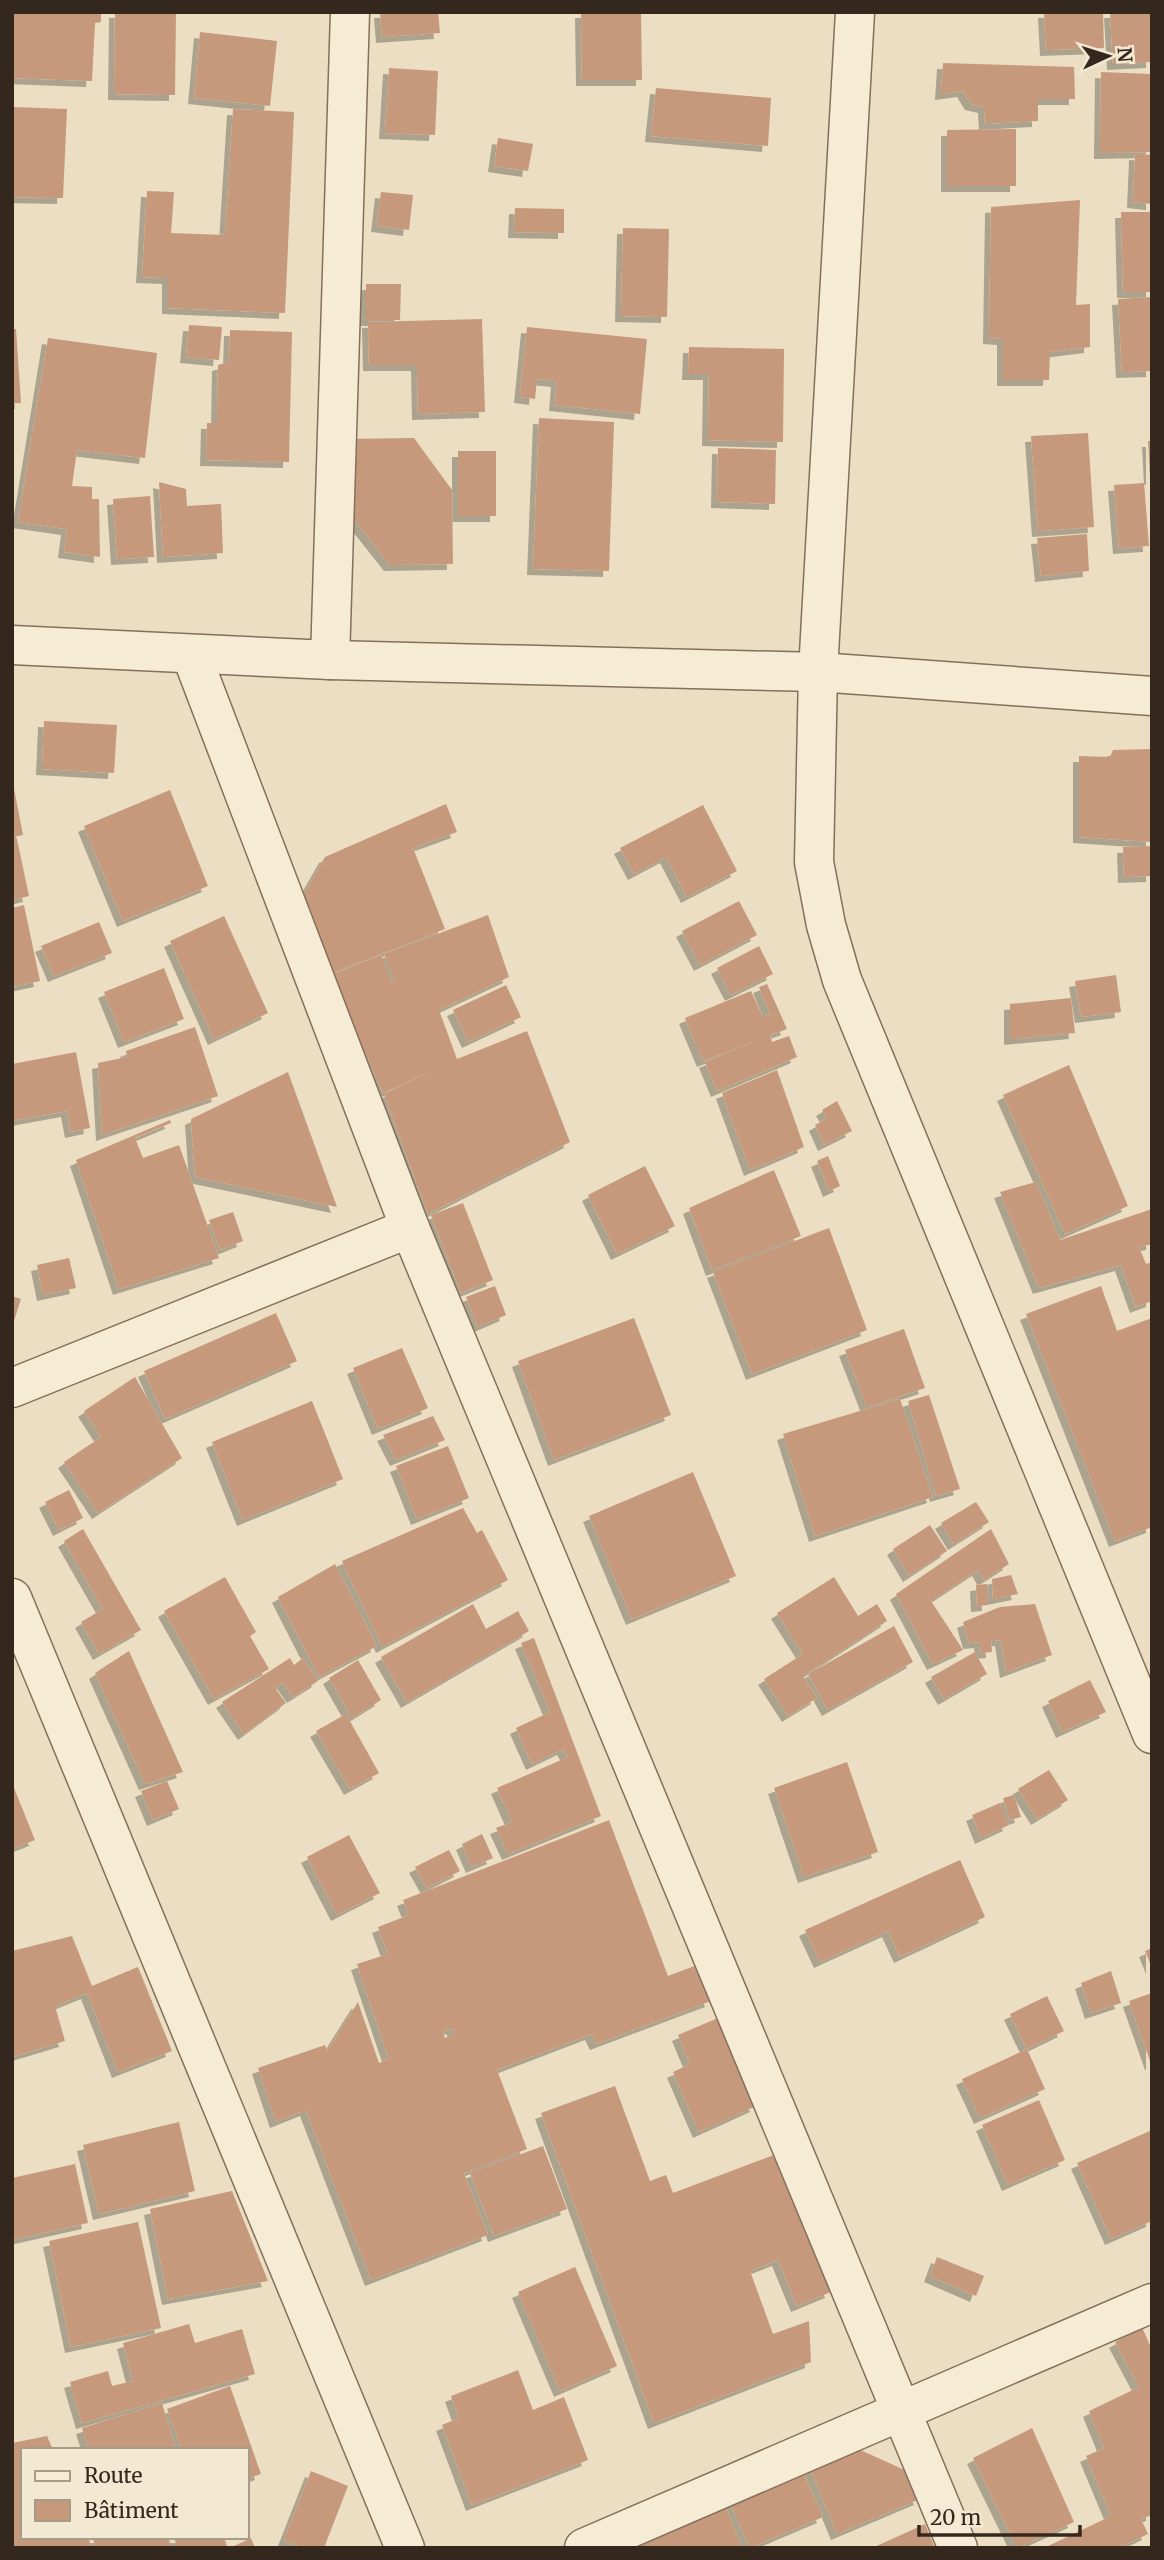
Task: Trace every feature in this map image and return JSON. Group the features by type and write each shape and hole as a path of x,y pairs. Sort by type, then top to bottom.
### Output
{"street":[{"path":"330,660 350,12"},
{"path":"855,12 818,672 814,862 825,925 842,980 1152,1734"},
{"path":"12,645 330,660 818,672 1152,696"},
{"path":"191,654 410,1228 958,2548"},
{"path":"12,1388 410,1228"},
{"path":"12,1598 405,2548"},
{"path":"584,2548 1152,2304"}],"building":[{"path":"12,12 101,12 101,22 95,23 92,81 12,78"},
{"path":"115,12 176,12 175,95 114,94"},
{"path":"380,12 438,12 440,33 382,37"},
{"path":"581,12 641,12 642,80 582,80"},
{"path":"1044,12 1103,12 1104,48 1046,50"},
{"path":"1110,12 1152,12 1152,62 1113,64"},
{"path":"200,32 277,41 270,106 194,98"},
{"path":"943,63 1074,67 1075,99 1038,99 1038,121 985,124 984,107 971,104 963,91 941,94"},
{"path":"389,68 438,71 435,135 385,133"},
{"path":"1101,72 1152,74 1152,152 1100,153"},
{"path":"656,88 771,98 768,146 651,136"},
{"path":"12,107 67,109 63,198 12,197"},
{"path":"233,109 294,112 285,313 168,308 168,278 142,277 147,191 174,192 171,233 225,235"},
{"path":"1016,129 1016,186 947,186 947,130"},
{"path":"498,138 533,144 528,171 494,166"},
{"path":"1135,154 1152,155 1152,204 1133,202"},
{"path":"381,192 413,195 409,230 377,226"},
{"path":"1080,200 1076,305 1090,304 1090,347 1050,352 1049,380 1003,380 1003,339 989,338 991,207"},
{"path":"515,208 564,209 564,233 514,232"},
{"path":"1121,212 1152,212 1152,292 1123,292"},
{"path":"623,228 669,229 667,317 621,316"},
{"path":"366,284 401,284 400,320 366,320"},
{"path":"1152,297 1152,371 1122,372 1118,299"},
{"path":"482,319 485,412 418,414 417,365 369,365 368,322"},
{"path":"189,325 222,327 219,360 186,357"},
{"path":"527,327 647,339 640,414 555,405 557,381 537,379 535,399 520,397"},
{"path":"12,329 16,329 21,403 12,403"},
{"path":"230,330 292,332 289,462 206,460 207,423 217,423 218,365 229,362"},
{"path":"48,338 157,353 145,458 77,450 72,486 92,487 92,499 99,499 100,557 64,552 67,529 18,522"},
{"path":"689,347 784,349 783,442 708,440 709,374 688,374"},
{"path":"539,418 614,422 609,571 533,569"},
{"path":"1088,433 1094,527 1038,531 1031,436"},
{"path":"414,438 452,490 453,564 390,565 344,507 343,439"},
{"path":"1148,441 1152,441 1152,479 1150,479"},
{"path":"718,448 776,450 775,504 717,502"},
{"path":"458,451 496,451 496,516 458,516"},
{"path":"159,482 186,489 187,506 221,504 223,553 163,557"},
{"path":"1144,483 1149,546 1119,548 1114,485"},
{"path":"150,496 154,557 117,559 113,499"},
{"path":"1087,534 1089,571 1041,576 1037,538"},
{"path":"44,721 117,725 114,773 42,769"},
{"path":"1152,749 1152,842 1079,837 1079,756 1110,757 1113,750"},
{"path":"12,778 23,835 12,837"},
{"path":"170,790 208,886 123,921 84,826"},
{"path":"446,804 457,832 413,848 445,929 332,973 302,897 325,857"},
{"path":"703,805 737,871 687,897 666,857 634,874 620,848"},
{"path":"17,839 29,896 12,900 12,840"},
{"path":"1152,846 1152,876 1124,877 1123,847"},
{"path":"739,901 757,935 700,965 682,931"},
{"path":"24,905 40,981 12,987 12,908"},
{"path":"488,915 509,977 439,1010 457,1059 527,1031 570,1142 428,1214 384,1094 440,1067 383,1093 344,1005 363,996 343,1005 331,975 381,955 392,982 395,981 384,954"},
{"path":"224,916 268,1013 214,1039 170,941"},
{"path":"99,922 112,953 54,976 41,946"},
{"path":"759,946 773,974 731,995 717,968"},
{"path":"164,968 184,1019 124,1042 104,992"},
{"path":"1116,975 1121,1012 1081,1017 1075,981"},
{"path":"767,984 787,1029 703,1061 685,1018 751,991 763,1017 770,1014 759,987"},
{"path":"506,985 521,1017 468,1042 453,1010"},
{"path":"1071,998 1075,1033 1010,1039 1010,1004"},
{"path":"195,1027 218,1096 102,1135 98,1063 127,1057 126,1051"},
{"path":"770,1035 772,1042 789,1036 797,1057 717,1091 705,1062"},
{"path":"76,1052 90,1128 71,1132 67,1111 12,1121 12,1064"},
{"path":"1069,1065 1128,1206 1065,1234 1003,1095"},
{"path":"777,1070 804,1147 750,1170 722,1093"},
{"path":"288,1072 337,1207 195,1177 191,1119"},
{"path":"837,1101 852,1131 824,1145 815,1125 827,1118 822,1110"},
{"path":"170,1120 171,1123 135,1138 143,1158 179,1145 219,1258 119,1289 76,1160"},
{"path":"828,1156 840,1186 829,1191 817,1161"},
{"path":"645,1166 675,1226 617,1254 588,1195"},
{"path":"774,1170 801,1236 712,1270 689,1208"},
{"path":"1036,1182 1060,1240 1152,1209 1152,1244 1139,1247 1146,1264 1152,1262 1152,1301 1136,1307 1121,1265 1039,1288 1000,1192"},
{"path":"463,1203 493,1280 461,1293 431,1215"},
{"path":"233,1212 243,1241 220,1250 209,1220"},
{"path":"829,1228 867,1330 752,1374 713,1272"},
{"path":"69,1258 76,1288 43,1295 37,1265"},
{"path":"495,1286 506,1315 478,1327 466,1297"},
{"path":"1101,1286 1117,1331 1152,1318 1152,1527 1115,1541 1026,1314"},
{"path":"12,1296 21,1299 13,1324 12,1324"},
{"path":"276,1313 297,1361 165,1419 144,1371"},
{"path":"634,1318 671,1415 554,1460 518,1361"},
{"path":"904,1329 925,1388 867,1407 845,1350"},
{"path":"402,1348 428,1408 378,1429 353,1368"},
{"path":"135,1377 182,1458 98,1513 64,1462 101,1437 84,1411"},
{"path":"929,1395 960,1489 936,1496 908,1401"},
{"path":"900,1399 933,1497 815,1536 783,1434"},
{"path":"312,1401 343,1479 243,1520 212,1442"},
{"path":"433,1416 445,1440 396,1460 383,1435"},
{"path":"448,1446 469,1498 417,1519 396,1466"},
{"path":"693,1472 736,1576 632,1619 589,1516"},
{"path":"69,1490 83,1518 59,1530 45,1502"},
{"path":"976,1502 989,1522 954,1544 941,1523"},
{"path":"463,1508 477,1533 482,1530 508,1580 382,1647 342,1561"},
{"path":"930,1525 947,1551 909,1576 893,1549"},
{"path":"83,1529 141,1630 99,1654 81,1622 103,1609 64,1541"},
{"path":"991,1529 1009,1564 984,1580 978,1570 931,1601 963,1650 933,1664 896,1594"},
{"path":"335,1564 377,1646 319,1677 278,1597"},
{"path":"1011,1575 1018,1594 993,1599 992,1579"},
{"path":"225,1577 256,1632 250,1636 269,1669 214,1699 164,1611"},
{"path":"834,1577 858,1616 877,1604 887,1621 803,1676 817,1698 788,1716 764,1679 803,1654 777,1613"},
{"path":"987,1584 988,1605 977,1606 976,1585"},
{"path":"473,1604 486,1629 518,1611 529,1631 407,1702 381,1657"},
{"path":"1035,1604 1052,1655 1006,1672 1001,1640 991,1641 992,1652 981,1653 980,1642 969,1643 963,1622 1000,1607"},
{"path":"894,1626 913,1662 828,1710 808,1674"},
{"path":"534,1638 601,1816 508,1854 496,1828 512,1822 497,1788 568,1757 563,1749 532,1764 516,1728 550,1712 521,1643"},
{"path":"129,1651 183,1772 145,1784 95,1673"},
{"path":"975,1652 987,1674 944,1699 931,1677"},
{"path":"290,1658 294,1665 303,1658 318,1681 293,1697 283,1683 275,1688 286,1703 244,1734 222,1702"},
{"path":"358,1660 381,1700 352,1718 329,1678"},
{"path":"1090,1680 1106,1712 1062,1732 1048,1701"},
{"path":"346,1714 379,1773 350,1789 316,1731"},
{"path":"847,1762 878,1852 804,1877 774,1788"},
{"path":"1049,1770 1068,1800 1037,1819 1018,1789"},
{"path":"167,1781 179,1809 153,1820 141,1791"},
{"path":"12,1783 35,1840 12,1849"},
{"path":"1014,1795 1021,1817 1010,1820 1003,1798"},
{"path":"1000,1803 1009,1825 981,1838 972,1815"},
{"path":"609,1820 668,1976 697,1965 711,2001 596,2044 591,2034 497,2070 527,2149 464,2173 488,2235 371,2280 306,2110 276,2122 258,2068 325,2045 327,2051 358,2002 379,2063 389,2059 357,1964 388,1954 378,1927 409,1915 403,1900","holes":["452,2028 455,2034 445,2038 443,2032"]},
{"path":"482,1834 493,1858 472,1867 462,1844"},
{"path":"349,1835 380,1893 337,1915 307,1857"},
{"path":"449,1850 460,1871 427,1888 415,1867"},
{"path":"960,1860 985,1917 900,1957 888,1931 820,1962 805,1930"},
{"path":"72,1936 92,1986 138,1967 172,2051 118,2072 87,1993 55,2006 65,2041 12,2057 12,1951"},
{"path":"1152,1948 1152,1968 1145,1951"},
{"path":"1111,1971 1121,2003 1091,2013 1081,1983"},
{"path":"1152,1993 1152,2064 1151,2064 1129,2001"},
{"path":"1047,1996 1064,2031 1027,2049 1010,2014"},
{"path":"718,2018 756,2106 699,2132 673,2072 690,2064 678,2035"},
{"path":"1027,2049 1045,2089 980,2118 962,2079"},
{"path":"615,2086 650,2181 666,2175 673,2193 779,2153 831,2292 797,2306 778,2260 750,2271 773,2334 809,2321 811,2362 654,2423 541,2113"},
{"path":"1039,2100 1065,2160 1008,2185 982,2125"},
{"path":"179,2122 195,2191 99,2214 83,2145"},
{"path":"1152,2130 1152,2221 1111,2239 1077,2163"},
{"path":"543,2146 567,2209 494,2236 470,2173"},
{"path":"75,2164 88,2223 12,2240 12,2178"},
{"path":"232,2191 268,2281 168,2299 150,2209"},
{"path":"138,2222 161,2328 71,2347 49,2241"},
{"path":"937,2257 984,2276 976,2296 930,2276"},
{"path":"575,2267 617,2366 560,2391 518,2292"},
{"path":"189,2324 195,2343 242,2329 255,2374 82,2423 70,2382 108,2371 112,2386 133,2381 123,2343"},
{"path":"1142,2327 1152,2350 1152,2515 1141,2519 1148,2534 1119,2548 1044,2548 1111,2516 1086,2456 1104,2448 1089,2411 1139,2387 1115,2342"},
{"path":"518,2370 533,2410 564,2397 588,2460 472,2505 442,2425 459,2418 451,2396"},
{"path":"230,2386 261,2474 248,2479 248,2448 181,2448 167,2409"},
{"path":"162,2403 175,2448 88,2448 82,2428"},
{"path":"1032,2428 1074,2522 1017,2548 973,2458"},
{"path":"47,2436 52,2448 21,2448 21,2539 89,2539 92,2548 12,2548 12,2443"},
{"path":"845,2443 909,2472 920,2499 837,2534 806,2459"},
{"path":"802,2470 823,2517 750,2548 730,2503"},
{"path":"311,2471 348,2486 324,2548 303,2548 284,2540"},
{"path":"725,2505 742,2548 601,2548"},
{"path":"925,2524 935,2548 872,2548"},
{"path":"251,2538 255,2548 230,2548"},
{"path":"93,2539 169,2539 172,2548 96,2548"},
{"path":"175,2539 225,2539 227,2546 177,2548"}]}
